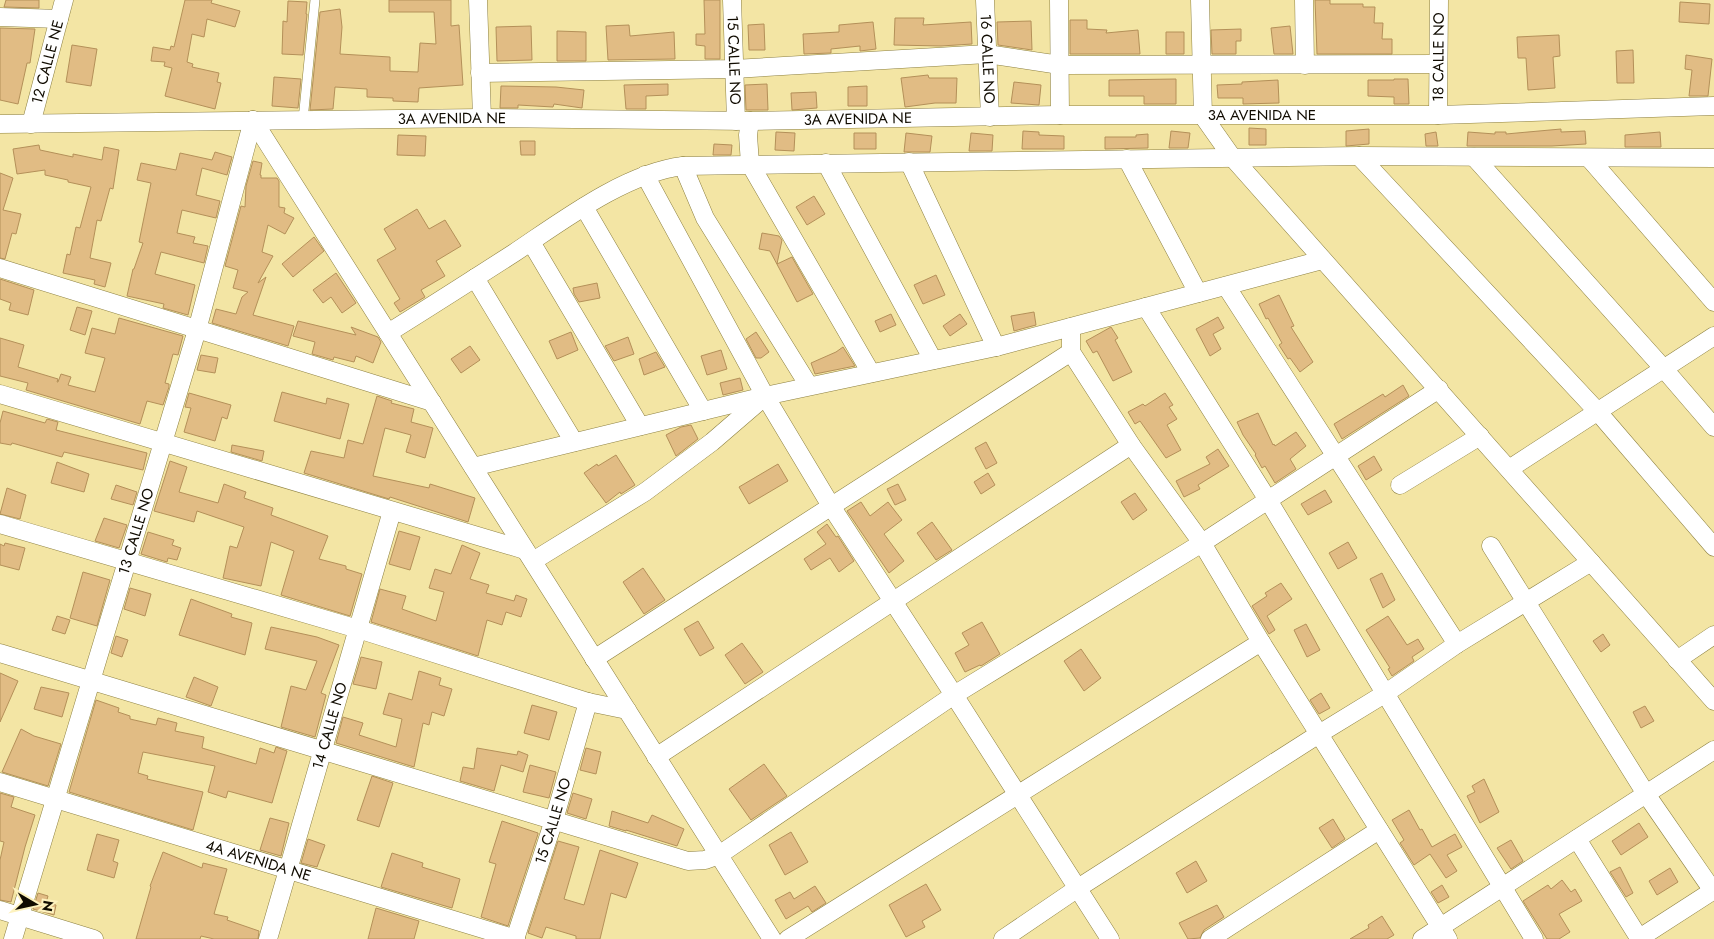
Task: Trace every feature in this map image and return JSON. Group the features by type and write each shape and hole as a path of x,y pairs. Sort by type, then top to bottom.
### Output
{"street":[{"name":"12 CALLE NE","path":"31,124 64,0"},
{"path":"478,0 482,118"},
{"name":"15 CALLE NO","path":"732,0 734,68 743,121 748,135 750,164"},
{"name":"16 CALLE NO","path":"985,0 990,117"},
{"path":"1059,0 1060,116"},
{"path":"1200,0 1203,116 1232,157 1714,701"},
{"path":"1304,0 1305,65"},
{"name":"18 CALLE NO","path":"1438,115 1439,0"},
{"path":"0,17 59,19"},
{"path":"480,73 734,68 987,54 1060,65 1438,64"},
{"name":"3A AVENIDA NE","path":"2,129 31,124 254,120 482,118 743,121 1060,116 1438,115 1714,106"},
{"path":"254,120 719,855 765,936"},
{"name":"13 CALLE NO","path":"13,939 197,330 254,120"},
{"path":"1359,156 1598,412 1714,548"},
{"path":"388,334 584,207 645,175 668,168 683,166 1359,156 1711,161"},
{"path":"1474,157 1714,427"},
{"path":"1589,158 1714,302"},
{"path":"1127,159 1198,293"},
{"path":"909,162 996,347"},
{"path":"826,163 933,360"},
{"path":"750,164 871,373"},
{"path":"683,166 705,218 809,386"},
{"path":"645,175 765,396 831,506 1110,939"},
{"path":"584,207 703,410"},
{"path":"531,242 640,426"},
{"path":"473,467 703,410 996,347 1322,260"},
{"path":"0,268 432,402"},
{"path":"475,278 574,442"},
{"path":"1226,286 1457,644"},
{"path":"1146,307 1268,500 1534,939"},
{"path":"1070,327 1071,352 1131,445 1202,543 1318,734 1444,933"},
{"path":"1509,469 1714,336"},
{"path":"594,659 1071,352"},
{"path":"0,653 688,861 705,860 719,855 954,695 1202,543 1439,389"},
{"path":"0,394 392,511 529,556 646,492 712,442 765,396"},
{"path":"1400,485 1480,436"},
{"path":"656,757 1131,445"},
{"name":"14 CALLE NO","path":"268,939 392,511"},
{"path":"0,524 358,629 588,702 626,710"},
{"path":"1491,546 1646,794 1713,890 1639,939 1577,839"},
{"path":"1003,939 1078,888 1318,734 1386,693 1457,644 1591,562"},
{"path":"1677,660 1714,635"},
{"path":"788,939 1261,642"},
{"name":"15 CALLE NO","path":"516,939 554,820 588,702"},
{"path":"1422,939 1444,933 1503,887 1714,750"},
{"name":"4A AVENIDA NE","path":"0,782 516,939"},
{"path":"1210,939 1379,830"},
{"path":"0,910 94,939"}],"lane":[{"path":"303,120 314,0"}],"building":[{"path":"6,0 39,0 39,8 4,7"},
{"path":"185,0 212,0 211,3 240,11 235,27 207,19 204,37 192,34 187,62 193,64 192,67 219,73 217,82 221,83 215,109 165,96 172,68 164,66 165,62 151,61 153,47 170,50 171,46 174,47"},
{"path":"389,0 451,0 451,26 459,25 463,85 419,88 418,102 393,101 393,98 367,97 367,89 335,87 333,109 310,110 320,12 340,9 342,27 340,54 390,57 390,71 418,72 420,43 436,44 434,12 389,12"},
{"path":"704,0 720,0 720,59 705,59 705,46 696,45 696,34 705,34"},
{"path":"1315,0 1330,0 1330,4 1363,4 1363,7 1375,7 1374,23 1383,23 1382,39 1392,39 1392,54 1317,54"},
{"path":"288,1 307,2 303,55 282,54 283,21 287,22"},
{"path":"1680,2 1710,4 1709,24 1679,22"},
{"path":"895,18 924,18 923,25 971,22 972,44 941,46 894,45"},
{"path":"1070,20 1087,20 1087,29 1107,30 1106,33 1138,30 1140,54 1070,54"},
{"path":"1031,21 1032,50 998,45 997,22"},
{"path":"873,22 876,49 860,51 860,46 831,49 831,53 804,54 803,34 839,32 839,25"},
{"path":"764,24 765,50 749,50 748,25"},
{"path":"629,25 630,36 674,32 675,59 608,60 606,26"},
{"path":"531,26 532,60 497,61 496,27"},
{"path":"1290,26 1293,54 1274,54 1271,28"},
{"path":"0,28 35,29 30,63 27,63 18,104 0,100"},
{"path":"1241,29 1241,41 1236,41 1236,54 1212,54 1211,30"},
{"path":"557,31 586,32 586,61 557,61"},
{"path":"1166,32 1184,32 1184,54 1166,54"},
{"path":"1559,35 1560,56 1553,57 1555,88 1528,90 1526,58 1518,58 1517,37"},
{"path":"72,45 97,49 91,86 66,82"},
{"path":"1633,50 1634,83 1617,83 1616,51"},
{"path":"1686,55 1712,59 1708,96 1689,96 1692,70 1685,69"},
{"path":"928,75 929,78 957,78 956,103 935,103 905,107 901,78"},
{"path":"274,77 301,79 298,108 272,106"},
{"path":"1176,79 1176,104 1144,104 1144,96 1109,96 1109,80"},
{"path":"1408,79 1409,104 1394,104 1394,97 1368,96 1368,80"},
{"path":"1278,80 1279,103 1243,104 1243,98 1218,98 1217,85"},
{"path":"1014,82 1041,85 1039,105 1011,103"},
{"path":"668,84 668,95 646,96 646,109 626,109 624,85"},
{"path":"767,84 768,110 746,110 745,85"},
{"path":"501,86 556,87 584,90 582,108 554,104 553,107 518,105 518,108 500,108"},
{"path":"867,86 867,106 848,106 848,87"},
{"path":"816,92 817,108 792,110 791,93"},
{"path":"1249,128 1266,129 1266,145 1249,145"},
{"path":"1369,129 1369,144 1346,146 1346,131"},
{"path":"1561,129 1561,132 1585,131 1586,144 1467,146 1468,132 1495,134 1495,132 1506,132 1506,134"},
{"path":"1023,131 1039,132 1039,135 1064,136 1064,149 1022,149"},
{"path":"1171,131 1190,133 1188,148 1169,148"},
{"path":"776,132 795,133 794,151 775,150"},
{"path":"1436,132 1438,146 1426,146 1425,134"},
{"path":"1660,132 1661,147 1625,147 1625,135"},
{"path":"854,133 876,133 876,149 854,149"},
{"path":"906,133 932,136 930,152 904,152"},
{"path":"971,133 993,135 992,151 969,151"},
{"path":"1148,134 1148,148 1105,149 1105,137 1136,137 1136,135"},
{"path":"398,135 426,136 425,156 397,155"},
{"path":"520,141 535,141 535,155 521,155"},
{"path":"714,144 732,145 731,155 713,155"},
{"path":"39,145 40,150 73,157 73,154 102,160 104,147 119,150 113,189 110,188 101,221 97,220 90,258 111,263 105,287 94,284 95,280 63,273 67,254 70,255 76,227 80,228 91,187 45,175 45,170 17,174 13,149"},
{"path":"215,152 232,157 227,175 202,168 196,195 220,201 216,218 182,210 177,233 195,237 193,243 208,246 204,263 161,252 155,274 195,285 188,315 163,308 164,304 127,296 133,269 143,243 139,242 151,183 137,180 141,163 176,170 180,153 212,160"},
{"path":"253,161 262,163 261,178 277,178 279,181 279,207 285,208 284,213 294,218 285,234 268,225 262,252 273,256 258,283 266,277 253,315 294,326 288,346 212,323 216,309 236,314 242,297 248,292 233,288 238,270 225,266 241,206 245,207 246,186"},
{"path":"0,173 13,178 3,210 21,214 16,234 12,233 5,259 0,258"},
{"path":"814,196 825,214 807,225 796,207"},
{"path":"417,209 429,229 445,220 461,246 436,261 445,276 421,290 425,297 400,312 394,303 400,299 377,260 396,249 384,229"},
{"path":"762,233 779,236 782,240 777,264 792,257 813,294 797,302 770,251 759,249"},
{"path":"314,237 324,251 293,277 282,264"},
{"path":"336,273 356,303 342,313 331,297 323,303 313,290"},
{"path":"936,275 945,295 923,304 914,285"},
{"path":"0,279 34,290 28,315 9,310 11,303 0,299"},
{"path":"597,283 600,298 579,302 573,288"},
{"path":"1279,295 1294,326 1291,327 1313,362 1300,372 1279,345 1282,343 1268,318 1266,319 1259,304"},
{"path":"77,307 92,311 85,335 70,330"},
{"path":"1034,312 1036,325 1014,331 1011,316"},
{"path":"891,314 896,325 880,332 875,321"},
{"path":"960,314 967,324 950,336 943,326"},
{"path":"1218,317 1224,328 1213,334 1221,349 1210,356 1196,329"},
{"path":"119,318 183,336 178,355 173,354 165,383 169,384 169,387 163,405 147,401 140,424 26,390 28,383 0,376 0,338 24,345 18,367 58,379 57,382 61,374 71,377 68,385 95,392 105,358 85,353 92,328 115,334"},
{"path":"298,321 356,335 351,327 378,337 381,342 373,363 356,356 354,362 334,357 333,360 312,354 315,342 293,336"},
{"path":"1111,327 1118,338 1115,340 1132,372 1113,381 1097,351 1093,353 1086,341"},
{"path":"571,332 578,350 557,359 549,341"},
{"path":"756,332 769,352 761,358 756,358 746,339"},
{"path":"628,337 634,354 614,361 605,346"},
{"path":"470,346 480,360 461,373 451,359"},
{"path":"843,347 855,366 815,374 811,363"},
{"path":"721,350 727,369 707,375 701,356"},
{"path":"656,352 665,367 644,375 639,359"},
{"path":"201,355 218,358 215,373 197,370"},
{"path":"740,378 743,390 723,395 720,383"},
{"path":"1403,385 1409,396 1342,439 1334,424 1383,394 1385,397"},
{"path":"282,392 326,404 327,398 349,404 340,439 274,421"},
{"path":"189,393 231,405 227,419 222,417 215,441 184,432 191,408 185,407"},
{"path":"1165,393 1173,405 1169,407 1177,419 1167,425 1181,450 1166,458 1140,421 1135,424 1128,412 1143,404 1145,406"},
{"path":"377,396 392,401 391,403 414,409 411,422 433,428 425,458 406,452 411,435 385,428 373,476 429,488 430,484 475,498 468,522 390,497 389,499 304,473 311,451 344,458 348,440 363,444"},
{"path":"3,411 45,423 47,419 58,422 56,430 147,453 143,470 64,452 62,457 12,443 11,445 0,443 0,423"},
{"path":"1258,413 1273,445 1275,446 1296,432 1306,446 1290,459 1296,469 1275,483 1265,466 1262,468 1237,422"},
{"path":"691,425 698,439 676,456 666,435 681,427"},
{"path":"986,442 997,463 986,469 975,448"},
{"path":"232,445 264,451 262,461 231,452"},
{"path":"1218,449 1229,466 1198,485 1200,489 1184,497 1176,481 1210,464 1206,457"},
{"path":"616,455 635,485 621,494 620,492 606,503 584,473"},
{"path":"1374,456 1382,470 1366,480 1358,466"},
{"path":"170,461 187,467 179,492 218,503 224,484 246,492 244,498 273,508 271,515 328,536 319,559 346,566 346,569 362,574 350,616 281,595 294,551 271,542 261,586 223,578 230,546 237,548 244,527 197,511 194,522 154,511"},
{"path":"57,462 89,474 84,492 51,483"},
{"path":"778,464 788,481 749,504 739,487"},
{"path":"988,473 995,485 981,494 974,482"},
{"path":"898,484 906,500 895,505 887,489"},
{"path":"116,485 137,492 133,505 111,499"},
{"path":"7,488 26,495 20,519 0,514"},
{"path":"1325,490 1332,502 1308,515 1301,504"},
{"path":"1135,493 1147,510 1133,520 1121,502"},
{"path":"861,502 870,516 888,502 902,520 884,534 904,561 889,573 847,511"},
{"path":"104,518 127,525 119,548 95,541"},
{"path":"932,522 952,550 936,560 917,533"},
{"path":"827,524 836,537 838,536 854,561 839,572 830,558 811,570 804,559 826,544 817,532"},
{"path":"399,531 420,537 410,570 389,564"},
{"path":"148,532 174,540 172,545 181,548 177,560 168,558 167,562 141,554"},
{"path":"1348,542 1357,558 1338,569 1329,553"},
{"path":"5,543 25,548 19,570 0,565 0,544 4,546"},
{"path":"462,545 480,553 470,579 489,585 486,593 514,601 516,595 527,599 521,617 506,612 502,625 487,620 478,656 371,622 380,589 406,596 402,609 436,621 444,592 429,588 435,569 451,574"},
{"path":"643,568 665,600 644,614 623,582"},
{"path":"83,572 110,580 97,626 70,618"},
{"path":"1382,573 1395,600 1383,608 1370,579"},
{"path":"1281,583 1292,599 1267,616 1275,630 1269,634 1252,606 1267,596 1265,593"},
{"path":"130,588 151,594 145,616 124,609"},
{"path":"191,599 232,614 231,617 252,623 245,655 179,635"},
{"path":"57,616 70,620 65,634 52,630"},
{"path":"1388,616 1407,645 1418,639 1424,649 1412,657 1414,661 1392,676 1388,669 1390,668 1366,630"},
{"path":"698,621 714,648 700,656 684,629"},
{"path":"982,622 1000,654 981,666 965,672 955,653 969,645 962,633"},
{"path":"1306,624 1320,650 1307,657 1294,630"},
{"path":"271,627 317,637 339,645 321,693 326,695 315,737 281,727 291,686 306,690 317,661 265,649"},
{"path":"1603,634 1610,645 1601,652 1593,641"},
{"path":"116,636 128,640 122,657 111,653"},
{"path":"742,643 763,672 745,684 725,655"},
{"path":"1081,649 1101,678 1084,691 1064,661"},
{"path":"361,657 382,662 376,689 353,684"},
{"path":"419,671 441,678 439,685 452,689 444,716 432,712 429,725 423,723 414,767 336,743 343,717 363,723 359,735 396,747 402,719 383,714 389,693 412,700"},
{"path":"0,673 18,681 0,722"},
{"path":"194,677 218,687 211,706 186,697"},
{"path":"41,687 69,693 62,717 34,709"},
{"path":"1321,693 1330,708 1319,714 1310,700"},
{"path":"96,700 119,708 118,712 130,716 130,719 156,725 158,718 177,723 175,731 204,737 202,748 256,764 260,748 274,753 276,747 287,751 272,803 228,791 226,798 208,792 215,766 143,752 138,773 148,776 147,779 203,792 193,830 69,792"},
{"path":"532,705 557,712 549,740 524,733"},
{"path":"1645,706 1654,721 1641,728 1633,712"},
{"path":"21,729 34,736 61,744 48,786 2,772"},
{"path":"477,748 517,755 518,751 528,755 523,772 501,765 494,791 460,781 463,767 474,769"},
{"path":"586,748 601,752 596,774 580,770"},
{"path":"764,764 787,796 751,820 729,789"},
{"path":"530,765 556,772 549,798 523,792"},
{"path":"372,776 393,783 379,827 357,820"},
{"path":"1484,779 1499,812 1480,823 1467,796 1475,792 1472,786"},
{"path":"0,793 14,797 11,807 35,815 11,902 0,900 0,860 4,842 0,841"},
{"path":"573,793 592,799 586,819 567,813"},
{"path":"1409,810 1432,847 1455,834 1462,847 1447,855 1457,871 1446,878 1430,854 1414,865 1400,843 1404,840 1392,820"},
{"path":"612,811 648,823 652,815 684,829 677,846 609,826"},
{"path":"270,818 289,823 281,856 260,850"},
{"path":"1333,819 1345,839 1332,848 1319,828"},
{"path":"502,821 538,833 508,926 481,917 496,864 489,862"},
{"path":"1639,823 1648,837 1621,855 1612,841"},
{"path":"791,832 808,862 785,875 769,845"},
{"path":"97,834 119,840 113,861 118,863 114,878 87,870"},
{"path":"308,839 325,845 317,867 301,863"},
{"path":"1511,840 1523,861 1511,869 1497,848"},
{"path":"558,841 579,847 564,899 584,905 600,850 638,863 626,898 611,893 600,939 576,939 576,936 546,927 542,938 528,933"},
{"path":"163,852 202,868 203,863 227,869 214,914 228,917 227,920 259,931 258,939 214,939 201,936 200,939 136,939 150,886"},
{"path":"392,853 423,863 422,867 460,879 452,908 381,887"},
{"path":"1196,861 1207,881 1187,893 1176,873"},
{"path":"1620,867 1633,893 1626,897 1610,872"},
{"path":"1670,868 1678,882 1657,895 1649,881"},
{"path":"1562,880 1571,892 1575,889 1582,901 1559,914 1570,932 1559,939 1547,939 1523,901 1548,885 1551,889"},
{"path":"926,884 941,910 922,921 925,927 906,937 889,905"},
{"path":"1442,885 1449,897 1438,903 1431,892"},
{"path":"815,886 826,903 812,912 808,906 786,919 775,900 790,892 794,899"},
{"path":"38,893 48,896 46,903 56,905 54,915 33,909"},
{"path":"1217,905 1224,917 1204,930 1200,938 1188,939 1179,923"},
{"path":"376,908 419,921 414,939 368,939"},
{"path":"1382,916 1394,935 1387,939 1350,939 1369,928 1368,925"}]}
